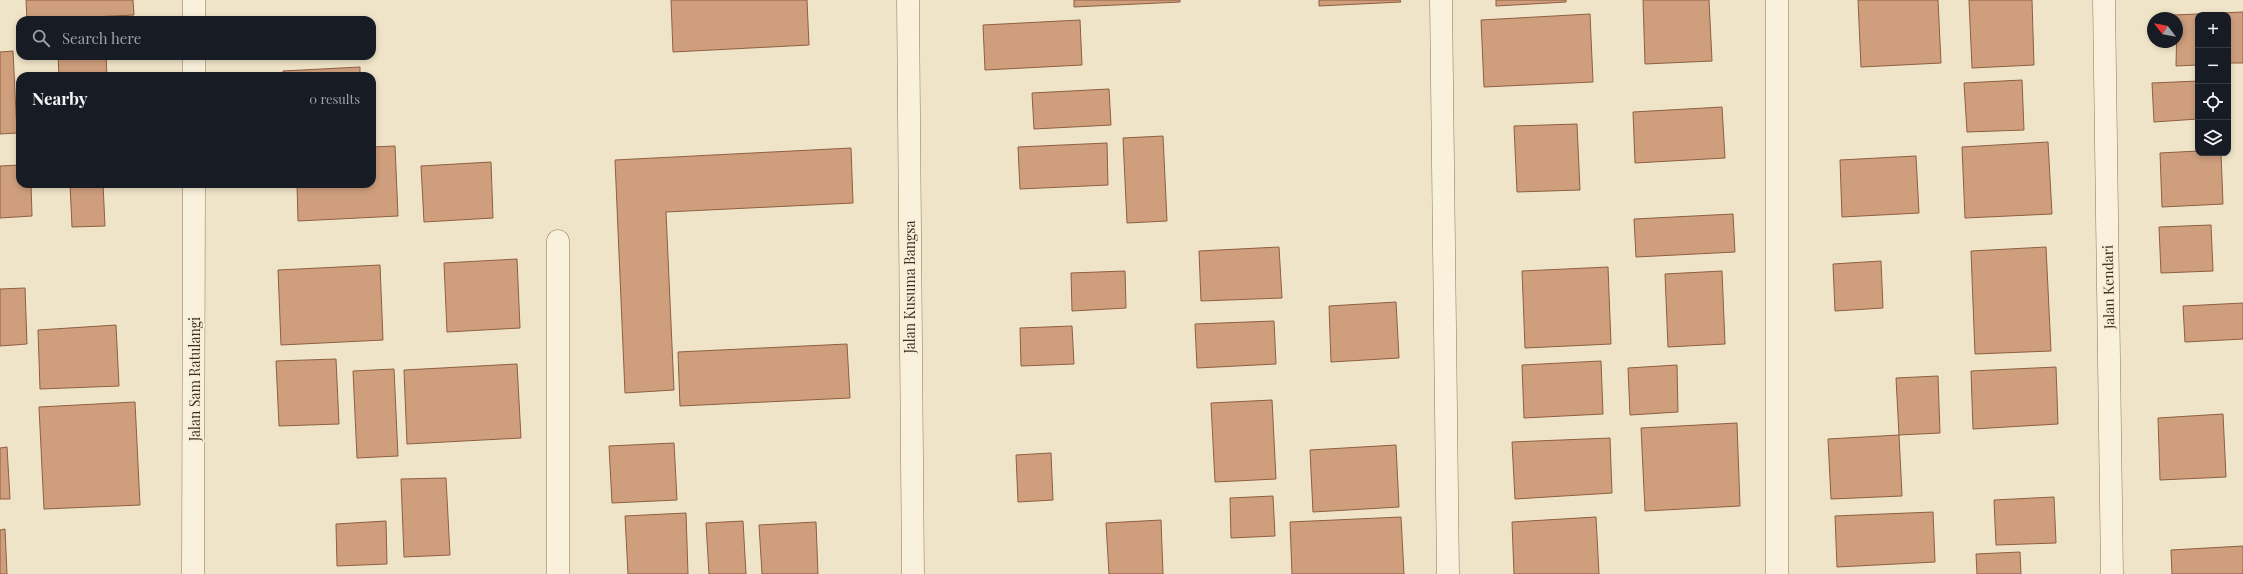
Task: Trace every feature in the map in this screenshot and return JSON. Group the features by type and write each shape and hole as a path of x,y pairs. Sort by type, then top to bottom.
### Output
{"street":[{"path":"194,0 194,16"},
{"name":"Jalan Kusuma Bangsa","path":"908,0 913,574"},
{"path":"1441,0 1448,574"},
{"path":"1777,0 1777,574"},
{"name":"Jalan Kendari","path":"2104,0 2112,574"},
{"path":"194,60 194,72"},
{"name":"Jalan Sam Ratulangi","path":"193,574 194,188"},
{"path":"558,241 558,574"}],"building":[{"path":"26,0 133,0 134,15 27,16"},
{"path":"671,0 807,0 809,45 673,52"},
{"path":"1074,0 1180,0 1180,2 1074,7"},
{"path":"1319,0 1400,0 1401,2 1319,6"},
{"path":"1496,0 1566,0 1566,2 1496,6"},
{"path":"1643,0 1709,0 1712,61 1645,64"},
{"path":"1858,0 1938,0 1941,63 1861,67"},
{"path":"1969,0 2032,0 2034,65 1972,68"},
{"path":"2243,12 2243,63 2231,63 2231,13"},
{"path":"1590,14 1593,82 1484,87 1481,20"},
{"path":"2195,14 2195,65 2176,66 2176,48 2183,48 2183,15"},
{"path":"1080,20 1082,65 985,70 983,25"},
{"path":"13,51 16,133 0,134 0,52"},
{"path":"58,60 106,60 107,72 59,72"},
{"path":"360,67 360,72 283,71"},
{"path":"2022,80 2024,130 1967,132 1964,83"},
{"path":"2195,81 2195,119 2154,122 2152,83"},
{"path":"1109,89 1111,125 1034,129 1032,93"},
{"path":"1722,107 1725,158 1635,163 1633,112"},
{"path":"1577,124 1580,190 1517,192 1514,126"},
{"path":"1163,136 1167,221 1127,223 1123,138"},
{"path":"2048,142 2052,214 1965,218 1962,147"},
{"path":"1107,143 1108,185 1020,189 1018,147"},
{"path":"395,146 398,216 298,221 297,188 376,188 376,147"},
{"path":"851,148 853,203 666,212 674,390 625,393 615,160"},
{"path":"2195,151 2195,156 2221,156 2223,204 2162,207 2160,153"},
{"path":"1916,156 1919,213 1842,217 1840,160"},
{"path":"491,162 493,218 424,222 421,166"},
{"path":"16,165 16,188 31,188 32,216 0,218 0,166"},
{"path":"70,188 103,188 105,226 72,227"},
{"path":"1733,214 1735,252 1636,257 1634,219"},
{"path":"2211,225 2213,271 2161,273 2159,227"},
{"path":"1279,247 1282,298 1201,301 1199,251"},
{"path":"2046,247 2051,351 1975,354 1971,251"},
{"path":"517,259 520,328 447,332 444,263"},
{"path":"1881,261 1883,308 1835,311 1833,264"},
{"path":"380,265 383,340 281,345 278,270"},
{"path":"1608,267 1611,344 1525,348 1522,271"},
{"path":"1125,271 1126,308 1072,311 1071,273"},
{"path":"1722,271 1725,344 1668,347 1665,274"},
{"path":"25,288 27,344 0,346 0,289"},
{"path":"1396,302 1399,358 1331,362 1329,306"},
{"path":"2243,303 2243,339 2185,342 2183,306"},
{"path":"1274,321 1276,364 1197,368 1195,324"},
{"path":"116,325 119,386 40,389 38,330"},
{"path":"1072,326 1074,364 1021,366 1020,328"},
{"path":"847,344 850,398 680,406 678,352"},
{"path":"336,359 339,424 279,426 276,361"},
{"path":"1601,361 1603,414 1524,418 1522,365"},
{"path":"517,364 521,438 407,444 404,370"},
{"path":"1677,365 1678,412 1630,415 1628,368"},
{"path":"2056,367 2058,424 1973,429 1971,371"},
{"path":"394,369 398,456 357,458 353,371"},
{"path":"1938,376 1940,433 1899,435 1896,378"},
{"path":"1272,400 1276,479 1215,482 1211,403"},
{"path":"135,402 140,505 44,509 39,407"},
{"path":"2223,414 2226,477 2160,480 2158,418"},
{"path":"1737,423 1740,506 1645,511 1641,428"},
{"path":"1899,435 1902,496 1831,499 1828,439"},
{"path":"1610,438 1612,493 1515,499 1512,442"},
{"path":"674,443 677,500 612,503 609,446"},
{"path":"1396,445 1399,507 1313,512 1310,450"},
{"path":"7,447 10,499 0,499 0,448"},
{"path":"1051,453 1053,500 1018,502 1016,455"},
{"path":"446,478 450,555 404,557 401,479"},
{"path":"1273,496 1275,536 1231,538 1230,498"},
{"path":"2054,497 2056,543 1996,545 1994,500"},
{"path":"1933,512 1935,562 1837,567 1835,516"},
{"path":"686,513 688,574 628,574 625,516"},
{"path":"1401,517 1404,574 1292,574 1290,522"},
{"path":"1596,517 1599,574 1514,574 1512,522"},
{"path":"1161,520 1163,574 1109,574 1106,523"},
{"path":"386,521 387,564 337,566 336,524"},
{"path":"743,521 746,574 709,574 706,523"},
{"path":"816,522 818,574 762,574 759,525"},
{"path":"5,529 7,574 0,574 0,530"},
{"path":"2243,546 2243,574 2172,574 2171,550"},
{"path":"2020,552 2021,574 1977,574 1976,554"}]}
